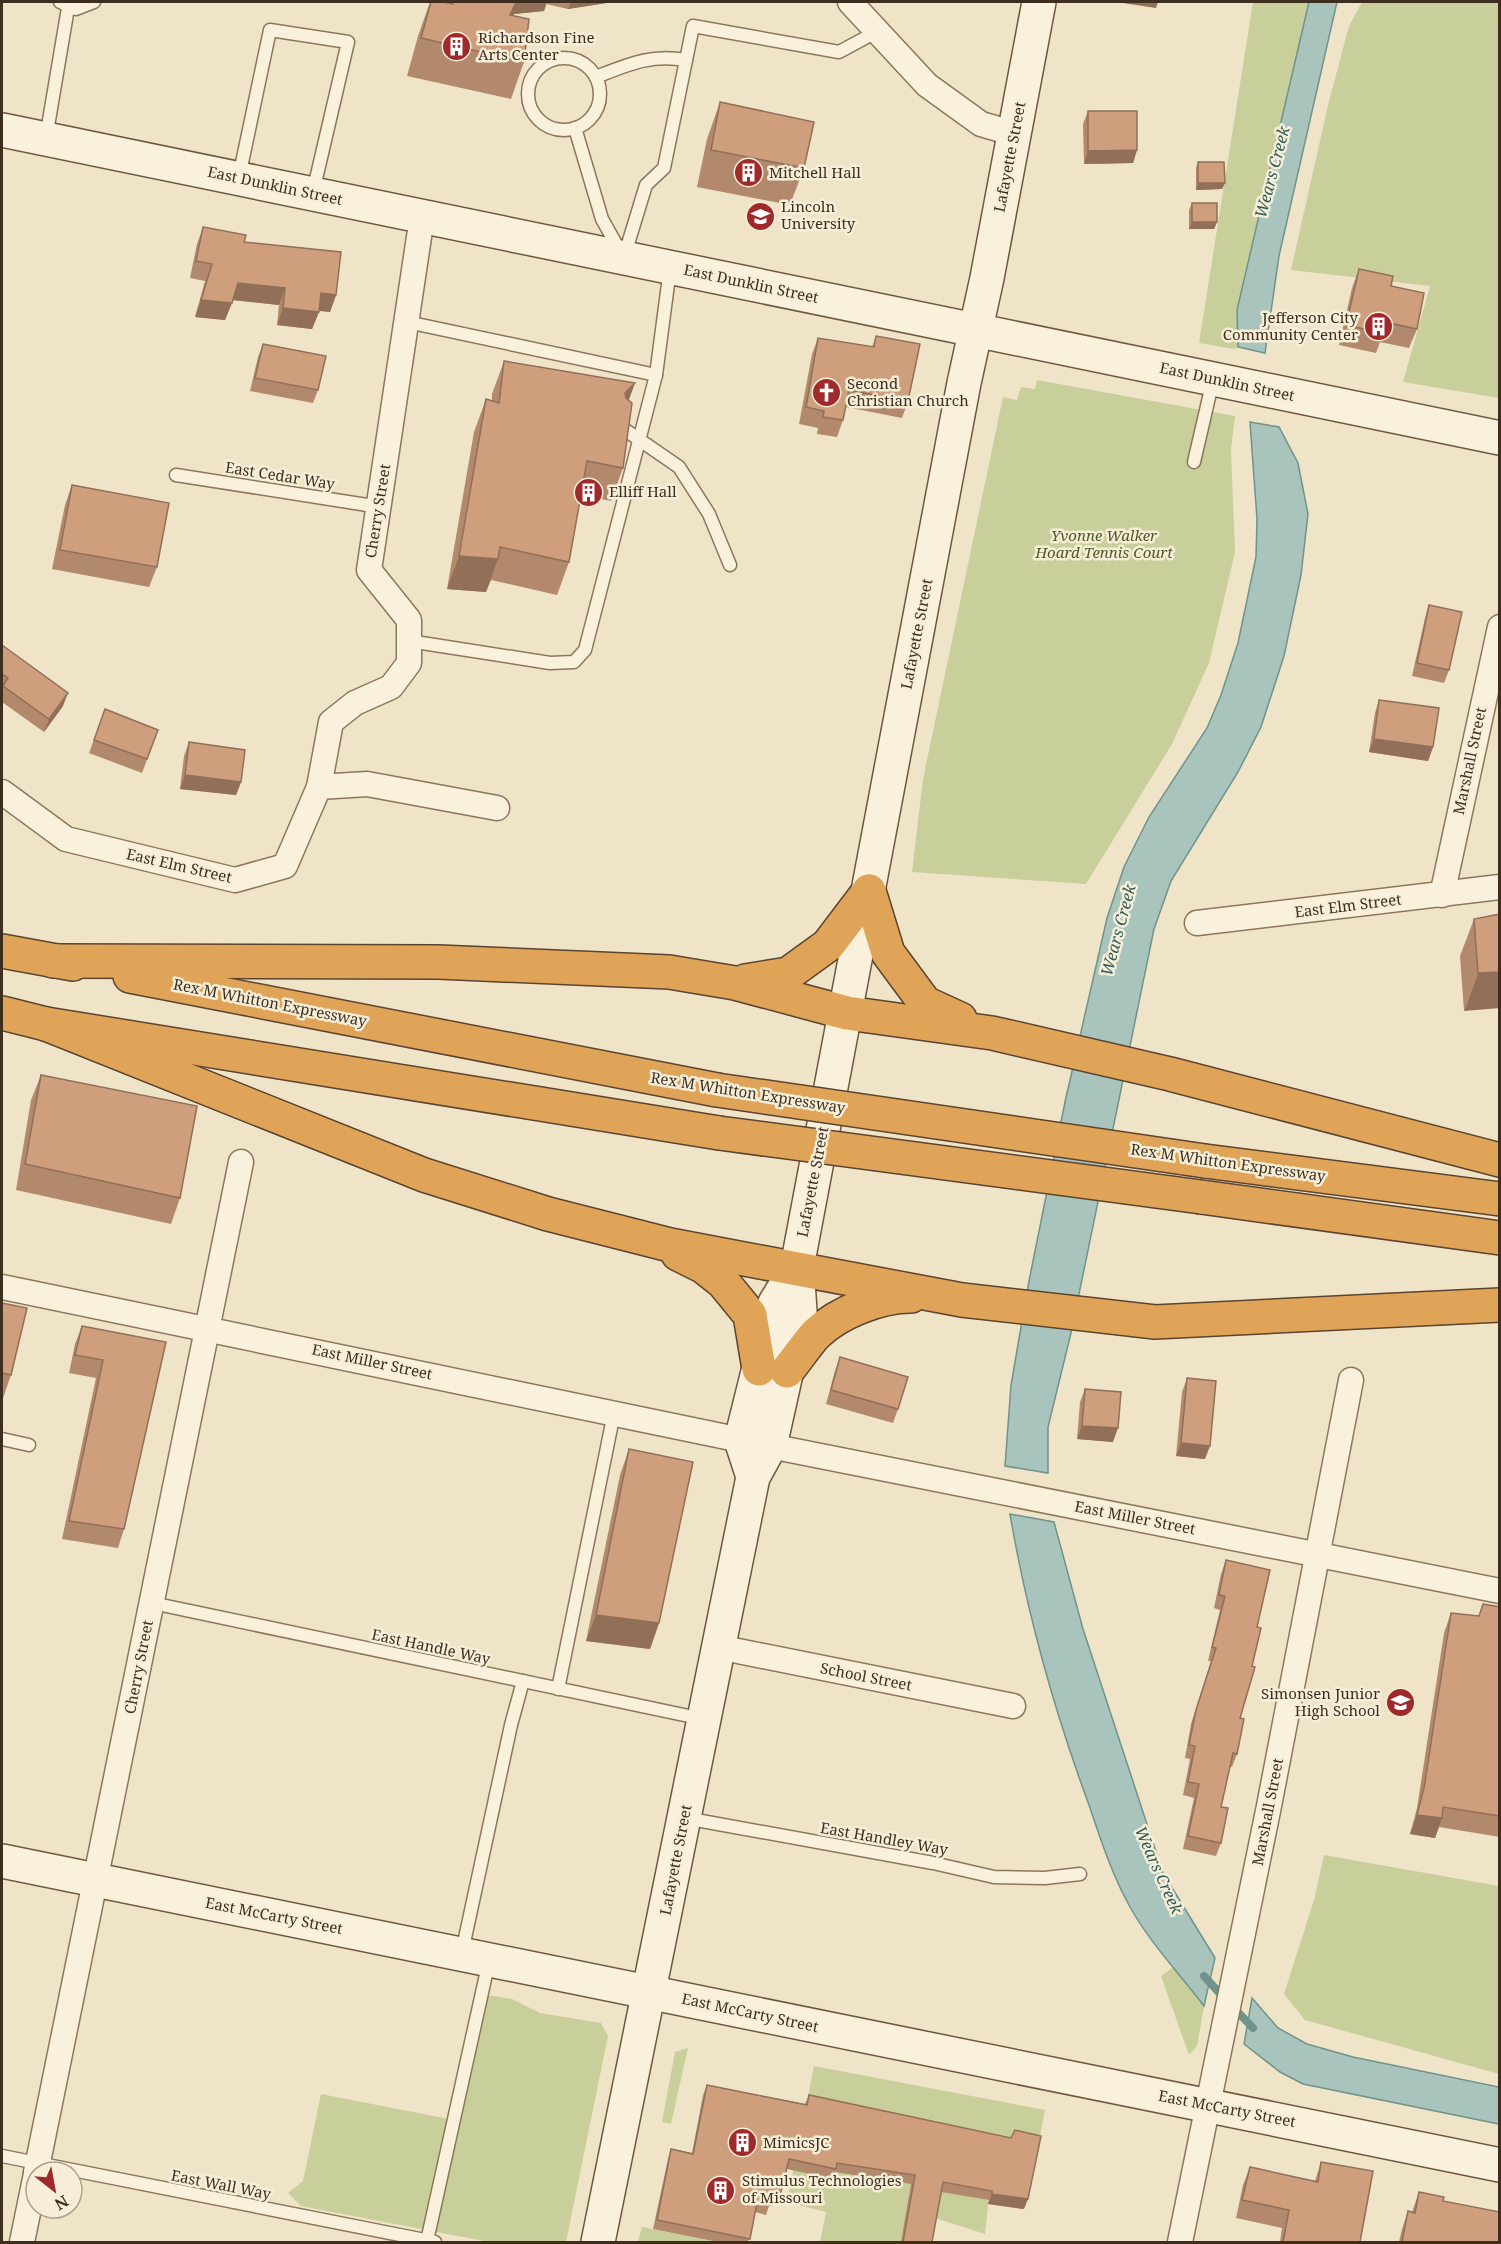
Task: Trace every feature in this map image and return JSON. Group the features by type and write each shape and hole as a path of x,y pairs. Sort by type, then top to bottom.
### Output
{"highway":[{"path":"735,983 788,974 828,945 869,891"},
{"path":"869,891 888,953 925,1003 992,1034"},
{"name":"Rex M Whitton Expressway","path":"2,951 717,1090 1205,1161 1500,1199"},
{"path":"53,961 438,962 669,972 735,983 847,1013 992,1034 1170,1074 1500,1160"},
{"path":"2,1013 46,1024 718,1132 1500,1238"},
{"path":"46,1024 424,1175 548,1214 652,1241 797,1267 952,1299"},
{"path":"652,1241 704,1267 723,1282 750,1315 773,1370 818,1333 854,1309 889,1296 952,1299 1155,1322 1500,1305"}],"main road":[{"name":"Lafayette Street","path":"598,2242 753,1477 756,1443 773,1370 800,1311 797,1267 847,1013 964,383 977,330 1039,2"},
{"name":"East Dunklin Street","path":"2,130 1500,438"},
{"name":"East McCarty Street","path":"2,1861 1500,2165"}],"street":[{"path":"850,2 927,85 981,124 1015,134"},
{"name":"Cherry Street","path":"319,787 331,722 355,703 391,687 410,663 409,620 369,570 422,217"},
{"name":"Marshall Street","path":"1442,895 1500,627"},
{"path":"319,787 367,784 496,808"},
{"name":"East Elm Street","path":"2,792 66,840 235,880 285,866 319,787"},
{"name":"East Elm Street","path":"1197,923 1500,887"},
{"name":"Cherry Street","path":"39,2160 241,1162"},
{"name":"East Miller Street","path":"2,1287 756,1443 1500,1591"},
{"name":"Marshall Street","path":"1180,2242 1351,1380"},
{"name":"School Street","path":"718,1647 1013,1706"},
{"name":"Cherry Street","path":"22,2242 27,2220"}],"lane":[{"path":"46,139 64,4 83,8 94,2"},
{"path":"624,258 646,185 664,168 693,26 839,52 878,31"},
{"path":"239,179 270,30 348,42 312,194"},
{"path":"596,77 630,64 663,56 686,60"},
{"path":"566,58 578,60 596,77 600,88 600,101 595,112 586,122 576,128 554,128 536,116 529,96 534,75 542,65 566,58"},
{"path":"576,128 602,219 624,258"},
{"path":"409,641 550,663 574,662 585,650 656,375 670,267"},
{"path":"407,322 656,375"},
{"path":"1194,462 1213,379"},
{"path":"621,427 679,467 709,514 730,565"},
{"name":"East Cedar Way","path":"176,475 380,507"},
{"path":"558,1689 614,1413"},
{"path":"2,1439 29,1445"},
{"name":"East Handle Way","path":"152,1603 704,1720"},
{"path":"431,2242 511,1725 523,1681"},
{"name":"East Handley Way","path":"684,1818 933,1863 994,1877 1045,1878 1080,1874"},
{"name":"East Wall Way","path":"2,2156 24,2165"},
{"name":"East Wall Way","path":"84,2179 431,2242"}],"green space":[{"path":"1253,2 1309,2 1237,310 1238,347 1234,349 1199,343"},
{"path":"1362,2 1499,2 1499,398 1403,382 1430,286 1291,270 1328,105 1349,26"},
{"name":"Yvonne Walker Hoard Tennis Court","path":"1037,380 1235,416 1231,449 1235,552 1209,663 1172,744 1086,884 912,872 923,779 1003,397 1017,400 1021,387 1035,389"},
{"path":"1324,1855 1499,1886 1499,2074 1305,2020 1284,1994 1314,1900"},
{"path":"1174,1967 1204,2006 1197,2046 1189,2055 1161,1976"},
{"path":"481,1994 512,1999 540,2013 601,2023 608,2036 566,2242 489,2242 301,2206 288,2193 303,2181 321,2094 454,2120"},
{"path":"688,2048 671,2124 662,2122 675,2052"},
{"path":"814,2066 1045,2110 1038,2146 989,2196 985,2234 935,2218 907,2213 901,2242 820,2242 826,2212 787,2202"},
{"path":"642,2227 718,2242 638,2242"}],"water":[{"path":"1309,2 1337,2 1279,256 1265,353 1238,347 1237,310"},
{"path":"1250,422 1279,427 1298,463 1308,514 1301,575 1284,656 1261,727 1238,772 1171,881 1154,929 1071,1333 1048,1427 1048,1473 1005,1466 1011,1385 1029,1281 1065,1102 1107,918 1124,867 1149,817 1207,728 1221,695 1238,643 1256,557 1257,519"},
{"path":"1010,1514 1054,1522 1083,1629 1163,1873 1215,1958 1204,2006 1146,1933 1112,1870 1053,1698 1033,1625"},
{"path":"1252,1998 1278,2028 1307,2044 1353,2057 1499,2087 1499,2124 1303,2084 1280,2072 1244,2044"}],"building":[{"path":"431,2 453,4 452,2 516,2 510,15 529,19 524,62 421,38"},
{"path":"720,102 814,122 804,168 711,150"},
{"path":"1088,111 1137,111 1137,150 1088,151"},
{"path":"1198,162 1224,162 1225,183 1198,183"},
{"path":"1192,203 1217,203 1217,222 1192,222"},
{"path":"203,227 246,235 244,242 341,252 336,295 321,293 319,312 283,308 285,288 238,283 232,303 201,300 212,264 196,261"},
{"path":"1359,269 1393,276 1391,286 1424,293 1417,329 1385,322 1383,333 1346,325"},
{"path":"876,336 920,344 908,401 849,390 843,420 823,417 824,411 806,407 818,338 874,347"},
{"path":"263,344 326,356 318,390 255,378"},
{"path":"504,361 635,383 625,393 626,398 632,403 623,468 587,461 569,562 500,547 498,559 459,556 486,399 499,403"},
{"path":"72,485 169,503 157,567 60,550"},
{"path":"1429,605 1462,612 1449,670 1417,663"},
{"path":"2,645 68,693 49,719 3,686 8,678 2,674"},
{"path":"1379,700 1439,708 1433,747 1374,739"},
{"path":"105,709 158,730 147,759 94,740"},
{"path":"189,742 245,750 241,782 185,775"},
{"path":"1500,914 1500,972 1478,973 1474,919"},
{"path":"41,1075 197,1106 180,1198 25,1164"},
{"path":"2,1303 27,1308 11,1375 2,1373"},
{"path":"82,1326 166,1342 124,1529 69,1521 103,1360 75,1355"},
{"path":"840,1357 908,1377 898,1409 831,1390"},
{"path":"1187,1378 1216,1381 1210,1446 1181,1443"},
{"path":"1085,1389 1121,1392 1118,1428 1082,1426"},
{"path":"629,1449 693,1462 659,1623 596,1615"},
{"path":"1226,1560 1270,1570 1257,1627 1261,1628 1252,1666 1255,1667 1240,1718 1244,1719 1237,1754 1233,1753 1221,1807 1228,1808 1221,1843 1188,1836 1199,1784 1188,1782 1195,1746 1189,1745 1196,1710 1216,1648 1212,1647 1225,1596 1219,1595"},
{"path":"1483,1604 1500,1607 1500,1816 1443,1807 1442,1818 1417,1815 1424,1788 1451,1613 1479,1616"},
{"path":"707,2085 807,2105 809,2095 1011,2138 1015,2130 1041,2136 1028,2199 992,2194 992,2191 943,2182 932,2242 903,2242 915,2175 837,2163 836,2169 789,2159 781,2192 771,2197 770,2205 757,2202 750,2239 657,2220 671,2149 693,2154"},
{"path":"1321,2162 1373,2171 1360,2242 1283,2242 1289,2210 1242,2200 1250,2167 1318,2182"},
{"path":"1419,2192 1444,2197 1443,2201 1500,2212 1500,2242 1402,2242 1408,2211 1415,2213"}],"waterway":[{"name":"Wears Creek","path":"1204,1976 1224,1998"},
{"name":"Wears Creek","path":"1233,2007 1253,2028"}],"place":[{"name":"Richardson Fine Arts Center","path":"457,47"},
{"name":"Mitchell Hall","path":"748,173"},
{"name":"Lincoln University","path":"760,216"},
{"name":"Jefferson City Community Center","path":"1379,327"},
{"name":"Second Christian Church","path":"826,393"},
{"name":"Elliff Hall","path":"588,492"},
{"name":"Simonsen Junior High School","path":"1401,1703"},
{"name":"MimicsJC","path":"742,2143"},
{"name":"Stimulus Technologies of Missouri","path":"721,2190"}]}
